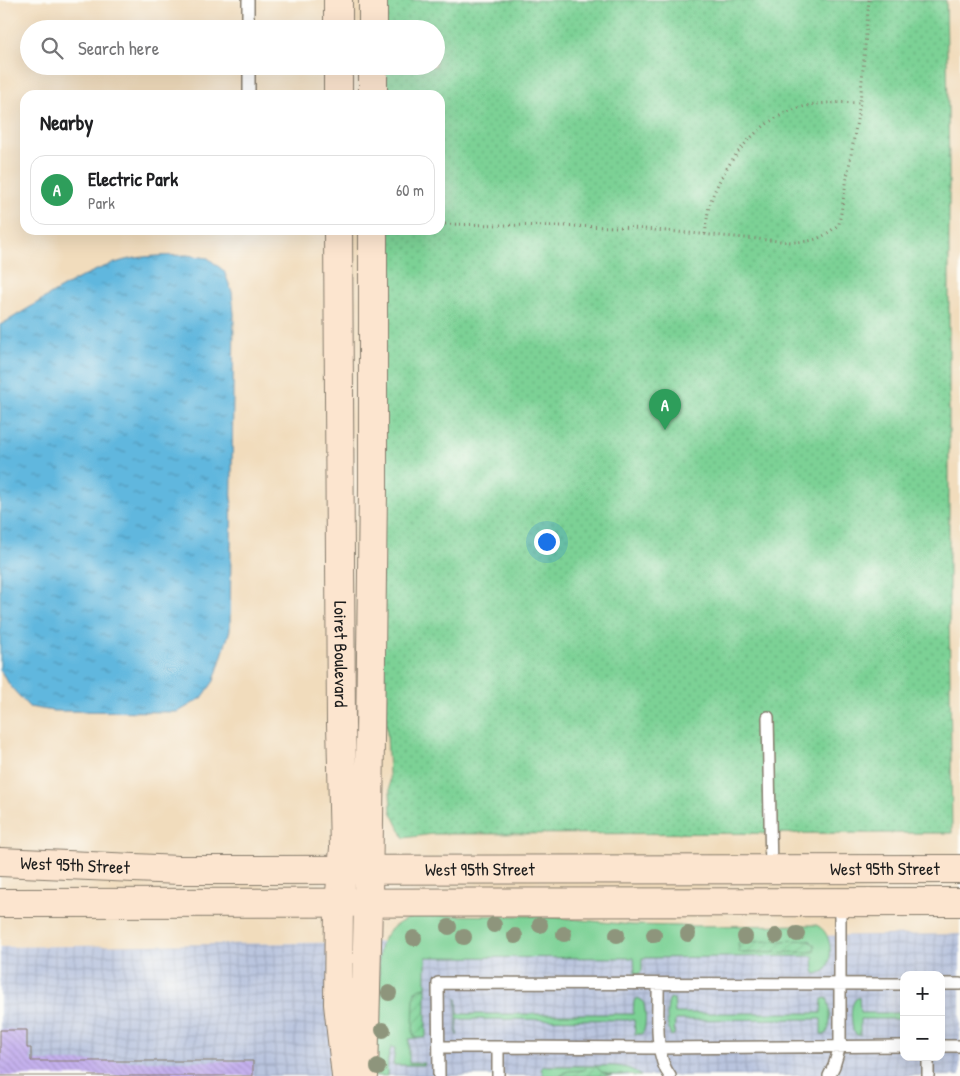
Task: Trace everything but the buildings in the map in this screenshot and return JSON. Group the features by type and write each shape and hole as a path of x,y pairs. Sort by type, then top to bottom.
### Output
{"main road":[{"path":"338,0 338,20"},
{"path":"373,0 373,20"},
{"path":"338,75 338,90"},
{"path":"373,75 373,90"},
{"name":"Loiret Boulevard","path":"338,235 341,724 344,848 339,903 338,1004 346,1076"},
{"name":"Loiret Boulevard","path":"364,1076 373,490 373,235"},
{"path":"340,490 373,490"},
{"name":"West 95th Street","path":"0,862 179,870 960,869"},
{"name":"West 95th Street","path":"0,903 960,902"}],"lane":[{"path":"248,0 248,20"},
{"path":"249,75 249,90"},
{"path":"768,717 771,870"},
{"path":"829,1076 840,1046 840,902"},
{"path":"439,1076 438,983 900,984"},
{"path":"658,984 659,1048 664,1069 670,1076"},
{"path":"945,984 960,984"},
{"path":"438,1047 900,1046"},
{"path":"945,1046 960,1046"},
{"path":"498,1047 498,1076"},
{"path":"928,1061 928,1076"}],"path":[{"path":"445,224 621,227 791,242 806,242 826,235 838,224 860,103 869,0"},
{"path":"705,234 710,202 726,171 747,139 774,118 802,107 835,102 860,103"}],"shaded area":[{"path":"960,934 960,1076 0,1076 0,947"}],"green space":[{"path":"378,0 946,0 949,164 949,601 952,833 433,834 404,838 391,811 382,640 379,235 445,235 445,90 379,90 379,75 445,75 445,20 378,20"},
{"path":"417,915 543,916 632,925 816,925 821,928 828,939 830,959 825,971 816,974 813,956 642,958 642,971 639,974 635,973 634,958 426,957 426,987 415,991 414,1036 416,1038 409,1039 409,1063 424,1063 423,1065 393,1065 395,1048 391,1047 387,1076 370,1076 372,1053 380,1015 379,956 382,944 388,933 399,923","holes":["811,941 814,951 742,953 738,944"]},
{"path":"807,940 815,945 814,952 742,953 739,952 738,943 740,942"},
{"path":"426,987 426,1036 425,1038 416,1038 413,1034 414,995 418,989"},
{"path":"859,997 860,1013 900,1013 900,1019 860,1019 860,1035 857,1035 853,1031 851,1012 856,999"},
{"path":"457,998 458,1014 633,1014 634,1001 638,998 643,1001 644,1005 645,1027 642,1034 635,1034 634,1020 458,1019 457,1036"},
{"path":"670,998 674,999 675,1013 821,1013 822,999 827,998 830,1023 825,1035 821,1034 821,1019 675,1020 674,1035 671,1036 667,1017"},
{"path":"544,1066 586,1066 586,1069 565,1072 560,1076 544,1076 541,1069"},
{"path":"586,1066 595,1066 603,1073 612,1076 560,1076 568,1071 584,1070"},
{"path":"595,1066 614,1066 631,1069 641,1076 610,1074 602,1072"}],"water":[{"path":"187,255 208,258 224,271 232,292 234,314 230,630 214,681 202,698 178,712 53,711 29,707 11,687 0,670 0,325 85,275 115,263 151,256"}],"place":[{"name":"Electric Park","path":"665,430"}]}
